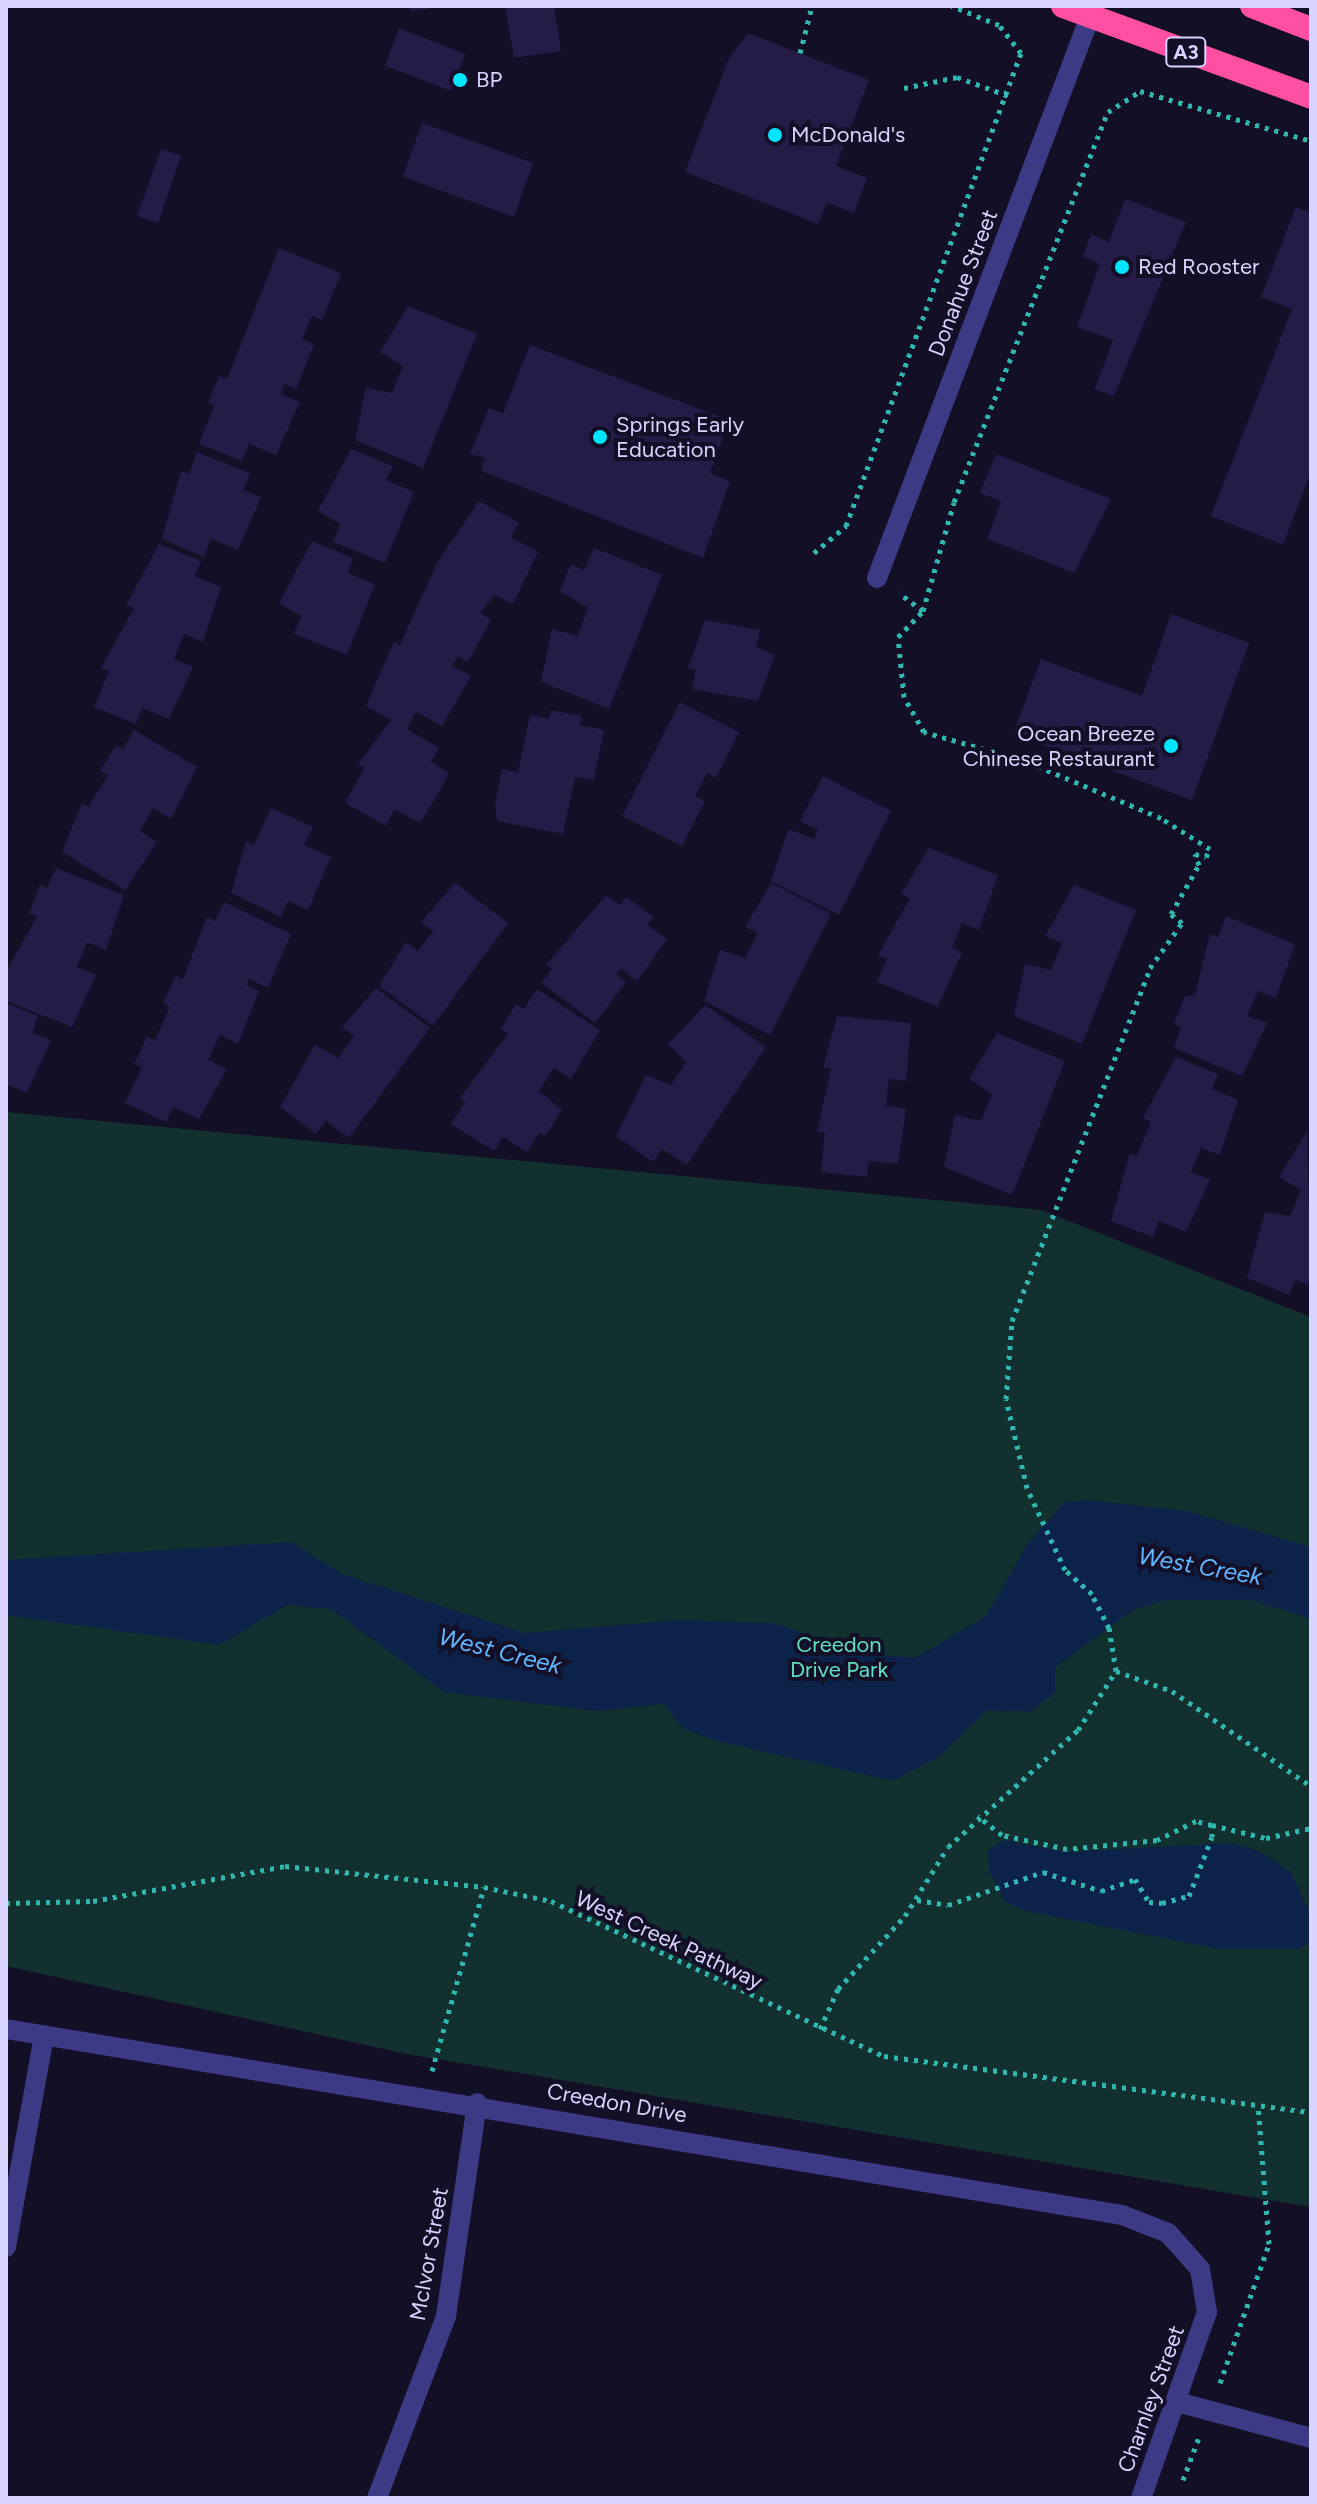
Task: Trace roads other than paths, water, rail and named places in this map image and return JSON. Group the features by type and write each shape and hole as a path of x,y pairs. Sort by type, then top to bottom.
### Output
{"highway":[{"name":"A3","path":"1063,6 1092,12 1311,97"},
{"path":"1252,6 1311,29"}],"street":[{"name":"Donahue Street","path":"877,578 1092,12"},
{"name":"Creedon Drive","path":"6,2029 477,2103 1122,2215 1168,2233 1200,2269"},
{"path":"6,2247 44,2035"},
{"name":"McIvor Street","path":"377,2498 446,2316 477,2103"},
{"name":"Charnley Street","path":"1141,2498 1207,2312 1200,2269"},
{"path":"1177,2402 1311,2438"}],"water":[{"name":"West Creek","path":"1084,1500 1187,1511 1311,1547 1311,1619 1251,1600 1165,1600 1133,1610 1055,1667 1055,1693 1030,1712 987,1710 939,1757 893,1781 717,1741 682,1728 664,1704 598,1711 444,1692 331,1609 287,1605 219,1645 6,1615 6,1560 292,1542 342,1574 525,1633 681,1620 772,1623 870,1654 915,1658 986,1616 1029,1542 1065,1502"},
{"path":"1003,1840 1066,1852 1230,1843 1259,1851 1291,1872 1311,1916 1311,1941 1300,1949 1218,1949 1026,1911 1005,1902 990,1873 988,1851"}],"place":[{"name":"BP","path":"460,80"},
{"name":"McDonald's","path":"775,135"},
{"name":"Red Rooster","path":"1122,267"},
{"name":"Springs Early Education","path":"600,437"},
{"name":"Ocean Breeze Chinese Restaurant","path":"1171,746"}],"park label":[{"name":"Creedon Drive Park","path":"839,1656"}]}
